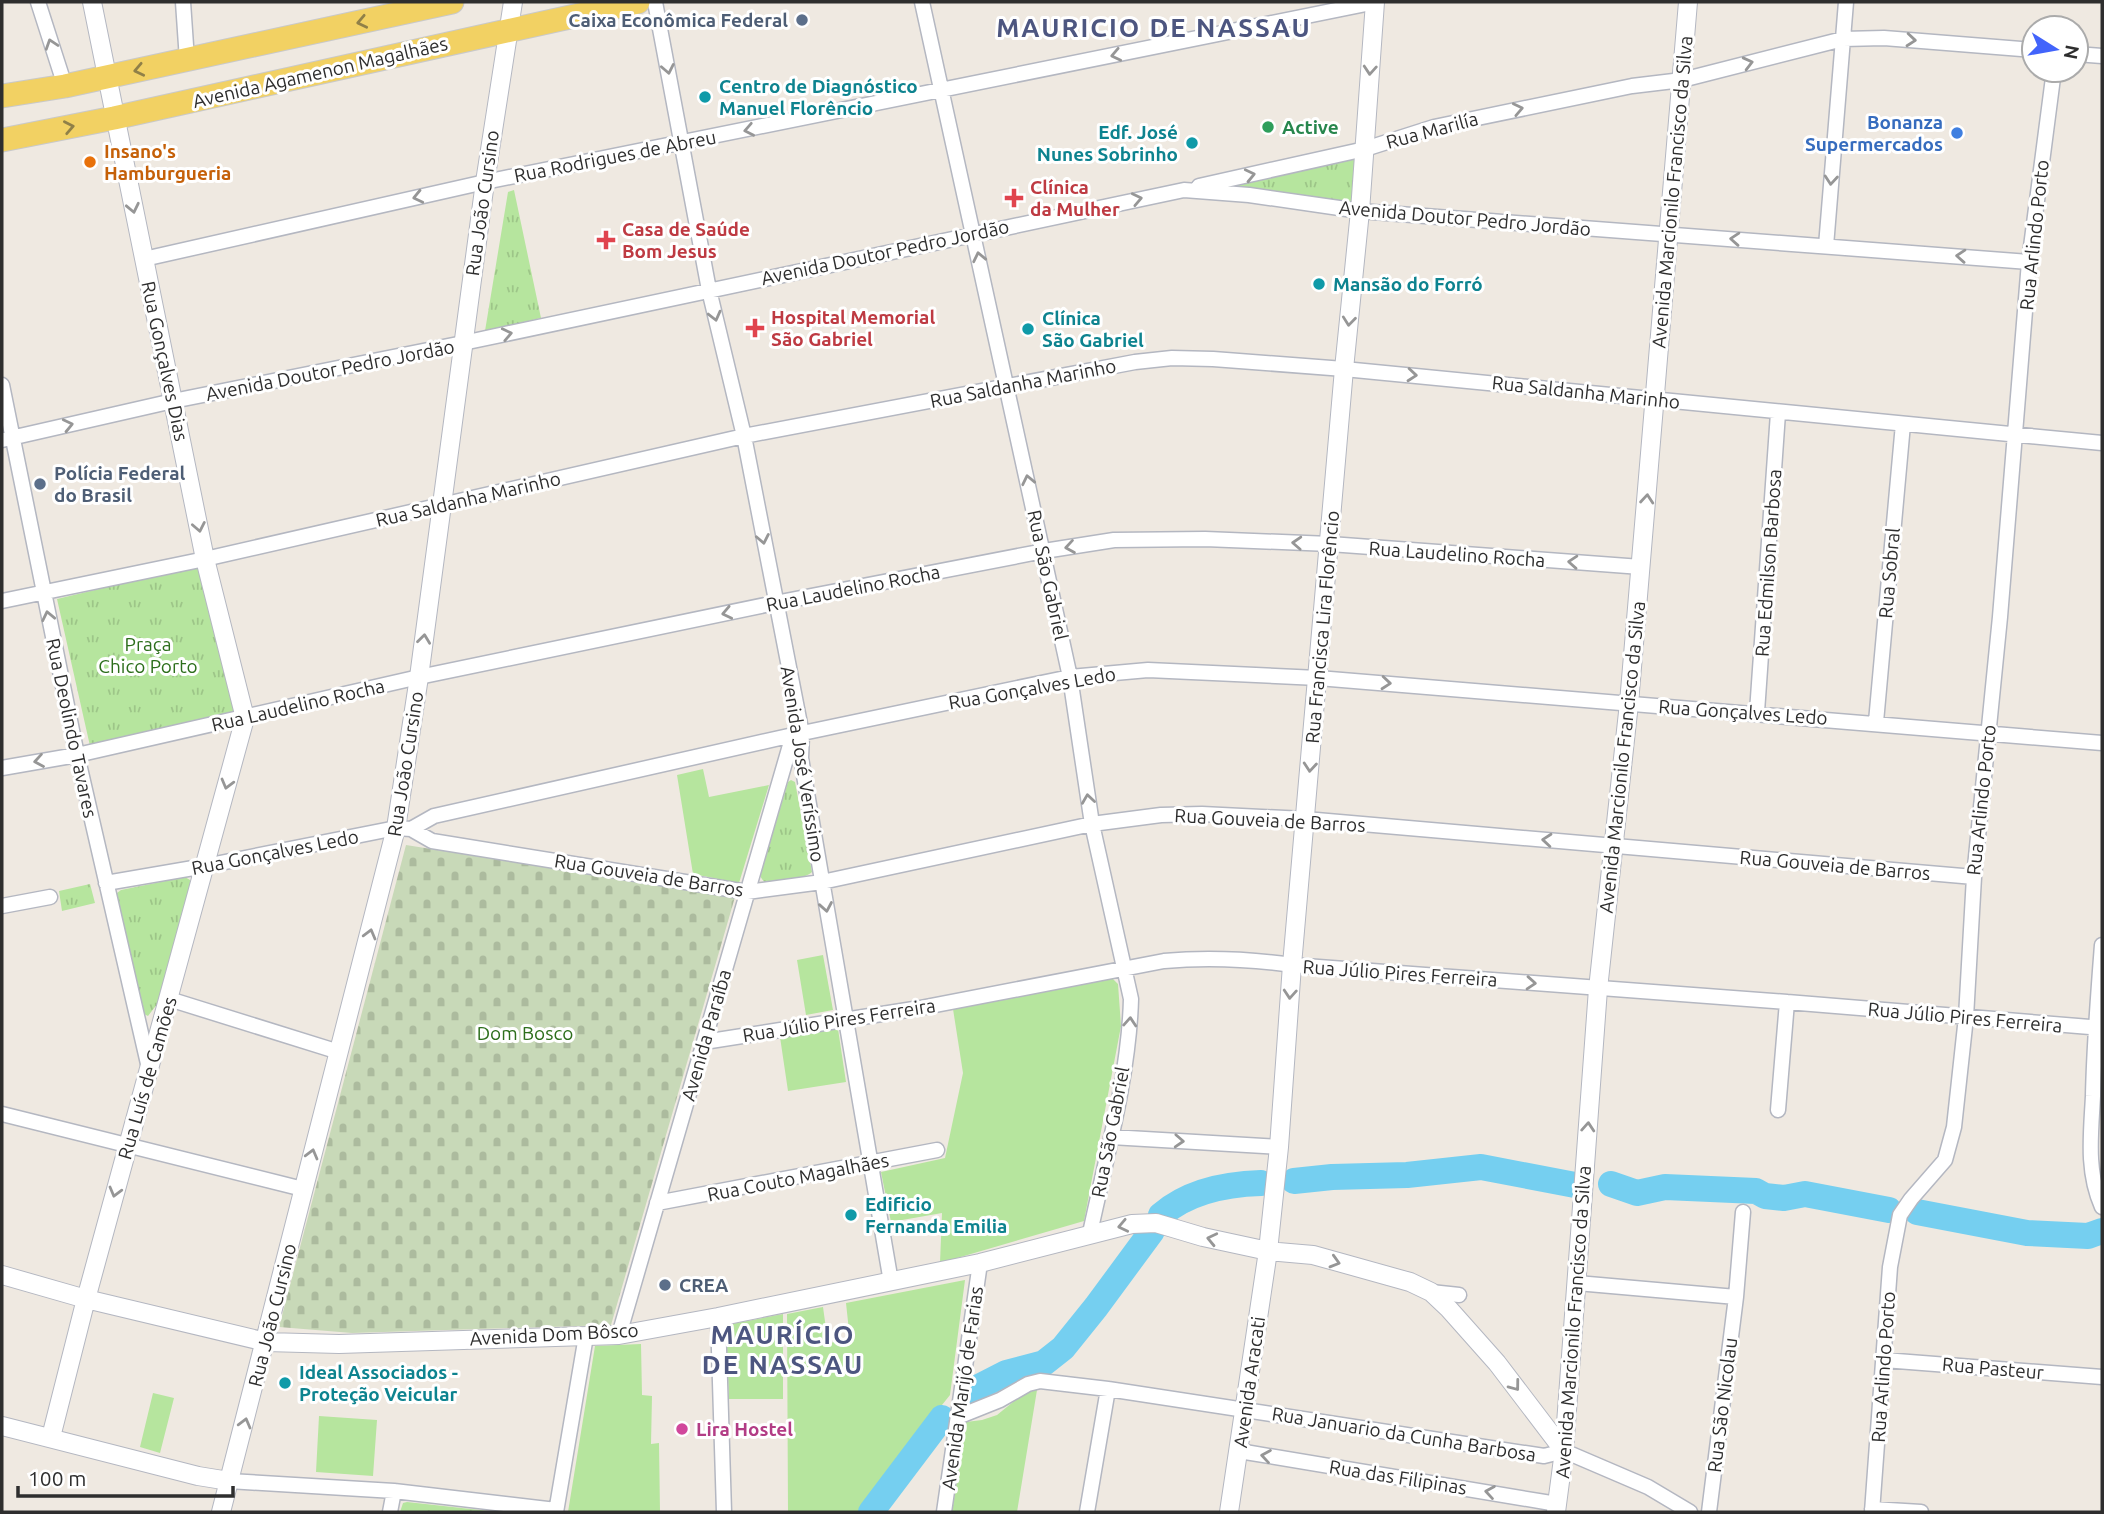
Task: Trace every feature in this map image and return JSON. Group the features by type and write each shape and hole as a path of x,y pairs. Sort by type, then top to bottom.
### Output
{"main road":[{"name":"Avenida Agamenon Magalhães","path":"3,93 65,86 452,2"},
{"name":"Avenida Agamenon Magalhães","path":"2,140 114,118 638,2"}],"street":[{"path":"37,2 65,86"},
{"name":"Rua Gonçalves Dias","path":"92,2 205,559 245,718"},
{"path":"183,2 187,60"},
{"name":"Rua João Cursino","path":"221,1512 339,1052 404,829 419,677 441,506 485,182 513,2"},
{"name":"Avenida José Veríssimo","path":"655,2 709,290 744,436 775,603 891,1282"},
{"name":"Rua São Gabriel","path":"922,2 1044,551 1070,677 1092,824 1131,999 1130,1027 1111,1137 1090,1233"},
{"name":"Rua Rodrigues de Abreu","path":"144,258 485,182 1375,2"},
{"name":"Rua Francisca Lira Florêncio","path":"1268,1251 1360,211 1375,2"},
{"name":"Avenida Marcionilo Francisco da Silva","path":"1557,1508 1564,1451 1598,989 1629,703 1688,2"},
{"path":"1826,246 1846,2"},
{"name":"Rua Marilía","path":"1184,190 1365,149 1434,127 1552,101 1682,80 1843,38 1884,38 2020,49"},
{"name":"Rua Arlindo Porto","path":"1872,1510 1890,1267 1896,1231 1900,1215 1945,1160 1950,1146 1966,1017 1973,877 2016,435 2029,262 2052,84"},
{"name":"Avenida Doutor Pedro Jordão","path":"7,439 173,401 463,343 1184,190 1250,195 1360,211 2029,262"},
{"name":"Rua Saldanha Marinho","path":"2,601 205,559 744,436 1135,362 1172,358 1344,369 2102,443"},
{"name":"Rua Deolindo Tavares","path":"2,385 7,439 149,1069"},
{"name":"Rua Edmilson Barbosa","path":"1757,712 1778,413"},
{"name":"Rua Sobral","path":"1876,722 1903,424"},
{"name":"Rua Laudelino Rocha","path":"2,768 77,755 419,677 775,603 1114,540 1205,539 1330,544 1641,567"},
{"name":"Rua Gonçalves Ledo","path":"106,883 404,829 434,816 1070,677 1148,670 1318,678 1757,712 2102,743"},
{"name":"Rua Luís de Camões","path":"51,1437 86,1299 245,718"},
{"name":"Avenida Paraíba","path":"619,1335 747,892 798,735"},
{"name":"Rua Gouveia de Barros","path":"404,829 432,841 747,892 822,882 1092,824 1175,814 1305,819 1973,877"},
{"path":"2,906 50,897"},
{"path":"2102,945 2095,1192 2102,1207"},
{"name":"Rua Júlio Pires Ferreira","path":"704,1042 969,999 1125,968 1199,958 1240,958 1292,965 2099,1028"},
{"path":"169,999 339,1052"},
{"path":"1778,1111 1787,1002"},
{"path":"2,1114 303,1189"},
{"path":"1111,1137 1279,1147"},
{"name":"Rua Couto Magalhães","path":"657,1203 937,1150"},
{"name":"Rua São Nicolau","path":"1709,1512 1744,1212"},
{"name":"Avenida Dom Bôsco","path":"2,1275 86,1299 266,1342 339,1344 619,1335 980,1263 1132,1223 1156,1223 1203,1237 1268,1251 1313,1255 1410,1282 1431,1292"},
{"name":"Avenida Aracati","path":"1229,1512 1268,1251"},
{"name":"Avenida Marijó de Farias","path":"944,1512 980,1263"},
{"path":"1577,1283 1736,1297"},
{"path":"1431,1292 1459,1295"},
{"path":"1431,1292 1497,1363 1564,1451 1648,1487 1690,1512"},
{"path":"718,1317 724,1512"},
{"path":"2,1426 198,1476 229,1481 394,1490 556,1511 586,1336"},
{"name":"Rua Pasteur","path":"1884,1360 2102,1377"},
{"name":"Rua Januario da Cunha Barbosa","path":"960,1416 1040,1381 1544,1456 1564,1451"},
{"path":"1087,1512 1108,1389"},
{"name":"Rua das Filipinas","path":"1239,1451 1557,1508"},
{"path":"390,1512 394,1490"},
{"path":"1872,1510 1921,1512"}],"green space":[{"path":"1363,151 1358,208 1219,187"},
{"path":"514,190 541,318 485,331 508,192"},
{"name":"Praça Chico Porto","path":"204,564 239,711 90,746 57,599"},
{"path":"703,769 709,797 769,785 739,883 693,874 677,775"},
{"path":"788,782 795,782 812,872 792,880 768,883 760,876"},
{"name":"Dom Bosco","path":"406,845 735,897 611,1325 352,1333 279,1327"},
{"path":"185,877 190,880 191,887 158,1003 148,1016 144,1014 116,899 117,893"},
{"path":"90,884 95,903 62,911 59,891"},
{"path":"823,955 833,1010 806,1015 797,960"},
{"path":"1112,978 1118,984 1121,1026 1084,1221 940,1263 942,1213 891,1222 881,1172 945,1158 963,1073 953,1009"},
{"path":"838,1029 846,1082 788,1091 780,1037"},
{"path":"965,1280 950,1395 905,1451 870,1503 860,1512 788,1512 787,1314 823,1307 828,1343 850,1340 846,1303"},
{"path":"783,1314 783,1399 729,1399 726,1325"},
{"path":"641,1344 642,1395 652,1396 651,1444 659,1443 660,1512 568,1512 595,1346"},
{"path":"1029,1389 1037,1390 1017,1512 952,1512 966,1422 997,1415"},
{"path":"153,1393 174,1398 160,1453 140,1447"},
{"path":"319,1416 377,1420 373,1476 316,1472"},
{"path":"403,1503 498,1512 400,1512"}],"waterway":[{"path":"1294,1181 1407,1175 1481,1167 1575,1185"},
{"path":"1161,1215 1183,1200 1208,1190 1261,1183"},
{"path":"1611,1184 1637,1193 1665,1187 1756,1191 1765,1196 1784,1198 1805,1194 1889,1210"},
{"path":"1917,1212 2027,1233 2088,1236 2102,1231"},
{"path":"967,1393 1006,1373 1044,1363 1063,1348 1152,1231"},
{"path":"871,1512 942,1418"}],"place":[{"name":"Caixa Econômica Federal","path":"802,20"},
{"name":"Centro de Diagnóstico Manuel Florêncio","path":"705,97"},
{"name":"Active","path":"1268,127"},
{"name":"Bonanza Supermercados","path":"1957,133"},
{"name":"Edf. José Nunes Sobrinho","path":"1192,143"},
{"name":"Insano's Hamburgueria","path":"90,162"},
{"name":"Clínica da Mulher","path":"1014,198"},
{"name":"Casa de Saúde Bom Jesus","path":"606,240"},
{"name":"Mansão do Forró","path":"1319,284"},
{"name":"Hospital Memorial São Gabriel","path":"755,328"},
{"name":"Clínica São Gabriel","path":"1028,329"},
{"name":"Polícia Federal do Brasil","path":"40,484"},
{"name":"Edificio Fernanda Emilia","path":"851,1215"},
{"name":"CREA","path":"665,1285"},
{"name":"Ideal Associados - Proteção Veicular","path":"285,1383"},
{"name":"Lira Hostel","path":"682,1429"}],"district":[{"name":"MAURICIO DE NASSAU","path":"1154,28"},
{"name":"MAURÍCIO DE NASSAU","path":"783,1350"}]}
